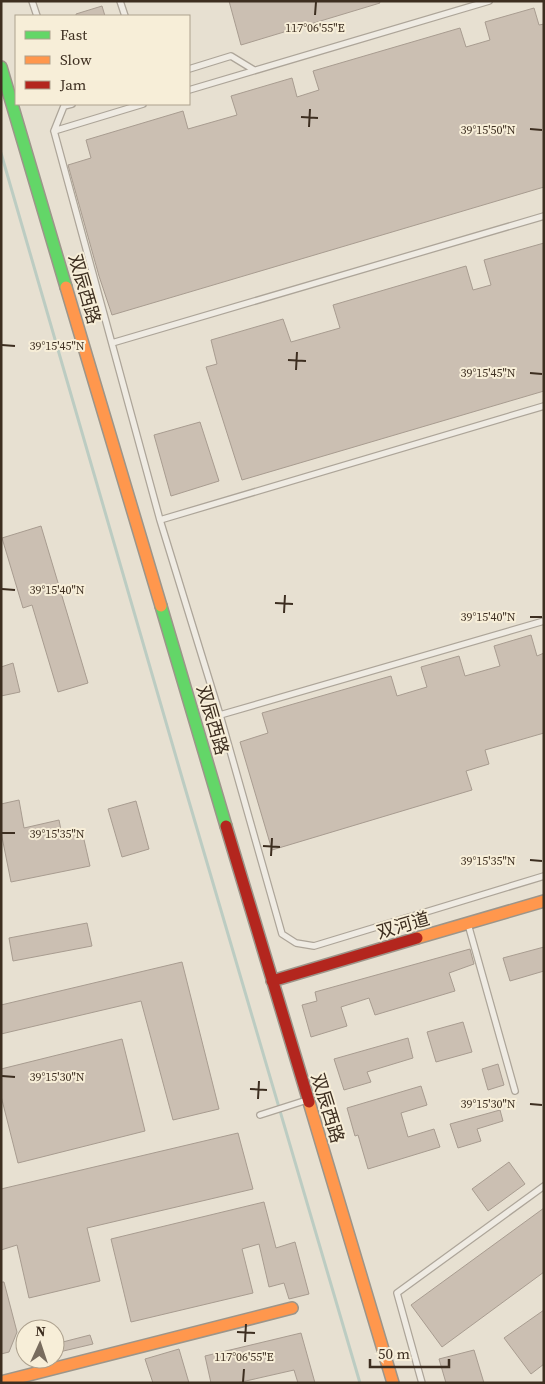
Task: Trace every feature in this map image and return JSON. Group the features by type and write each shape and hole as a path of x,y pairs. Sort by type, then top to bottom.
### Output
{"main road":[{"name":"双辰西路","path":"1,67 8,79 15,103"},
{"name":"双辰西路","path":"16,105 307,1100 393,1383"},
{"name":"双河道","path":"272,981 544,901"},
{"path":"1,1382 292,1308"}],"lane":[{"path":"32,1 37,15"},
{"path":"120,1 124,15"},
{"path":"190,90 490,1"},
{"path":"190,69 231,56 254,70"},
{"path":"64,105 54,131 160,520 220,715 282,934 296,943 314,946 544,876"},
{"path":"54,131 140,105"},
{"path":"112,343 544,216"},
{"path":"160,520 544,406"},
{"path":"220,715 544,621"},
{"path":"468,924 515,1091"},
{"path":"260,1115 307,1100"},
{"path":"422,1383 397,1293 544,1186"}],"building":[{"path":"229,1 379,1 380,3 241,45"},
{"path":"102,6 105,15 76,15"},
{"path":"534,8 539,25 544,24 544,187 112,315 68,165 91,158 86,140 183,111 188,129 237,115 231,96 292,78 297,97 319,90 313,71 460,28 466,47 490,40 485,22"},
{"path":"544,243 544,391 242,480 206,367 217,364 211,340 283,319 291,342 340,328 333,305 466,266 473,290 491,285 484,260"},
{"path":"200,422 219,481 171,496 154,435"},
{"path":"41,526 88,683 58,692 32,605 23,608 2,538"},
{"path":"531,635 537,656 544,653 544,733 485,750 489,764 466,771 472,790 272,850 240,742 268,733 262,713 391,676 397,696 427,687 421,667 459,656 465,676 500,666 494,646"},
{"path":"13,663 20,692 1,696 1,667"},
{"path":"19,800 24,828 59,820 62,835 82,831 90,866 11,882 1,832 1,804"},
{"path":"136,801 149,849 122,857 108,809"},
{"path":"87,923 92,946 13,961 9,938"},
{"path":"544,947 544,971 510,981 503,958"},
{"path":"470,949 474,964 449,973 455,991 375,1015 369,998 341,1007 347,1026 311,1037 302,1005 317,1001 315,992"},
{"path":"182,962 219,1109 173,1120 141,1001 1,1034 1,1005"},
{"path":"463,1022 472,1052 436,1062 427,1032"},
{"path":"408,1038 413,1058 367,1072 371,1082 344,1090 334,1059"},
{"path":"122,1039 145,1131 18,1163 1,1096 1,1069"},
{"path":"498,1064 504,1085 488,1090 482,1069"},
{"path":"421,1086 427,1105 401,1113 408,1137 434,1129 440,1147 368,1169 358,1135 355,1136 347,1108"},
{"path":"500,1110 503,1121 477,1129 481,1141 458,1148 450,1124"},
{"path":"238,1133 253,1189 87,1228 100,1281 29,1298 17,1245 1,1250 1,1189"},
{"path":"509,1162 525,1184 488,1211 472,1189"},
{"path":"264,1202 276,1248 295,1242 309,1294 289,1299 284,1283 269,1287 259,1244 242,1249 253,1293 131,1322 111,1239"},
{"path":"544,1208 544,1272 442,1347 411,1305"},
{"path":"1,1282 4,1282 15,1324 15,1337 9,1352 1,1354"},
{"path":"544,1310 544,1364 531,1374 504,1338"},
{"path":"301,1333 315,1383 298,1383 294,1370 237,1383 211,1383 205,1356"},
{"path":"90,1335 93,1344 65,1351 65,1341"},
{"path":"179,1349 189,1383 153,1383 145,1359"},
{"path":"474,1350 484,1383 446,1383 439,1359"}],"waterway":[{"path":"1,153 360,1383"}],"traffic: fast":[{"path":"1,67 66,287"},
{"path":"161,606 226,826"}],"traffic: slow":[{"path":"66,287 161,606"},
{"path":"417,938 544,901"},
{"path":"309,1102 393,1383"},
{"path":"1,1382 292,1308"}],"traffic: jam":[{"path":"226,826 309,1102"},
{"path":"272,981 417,938"}]}
